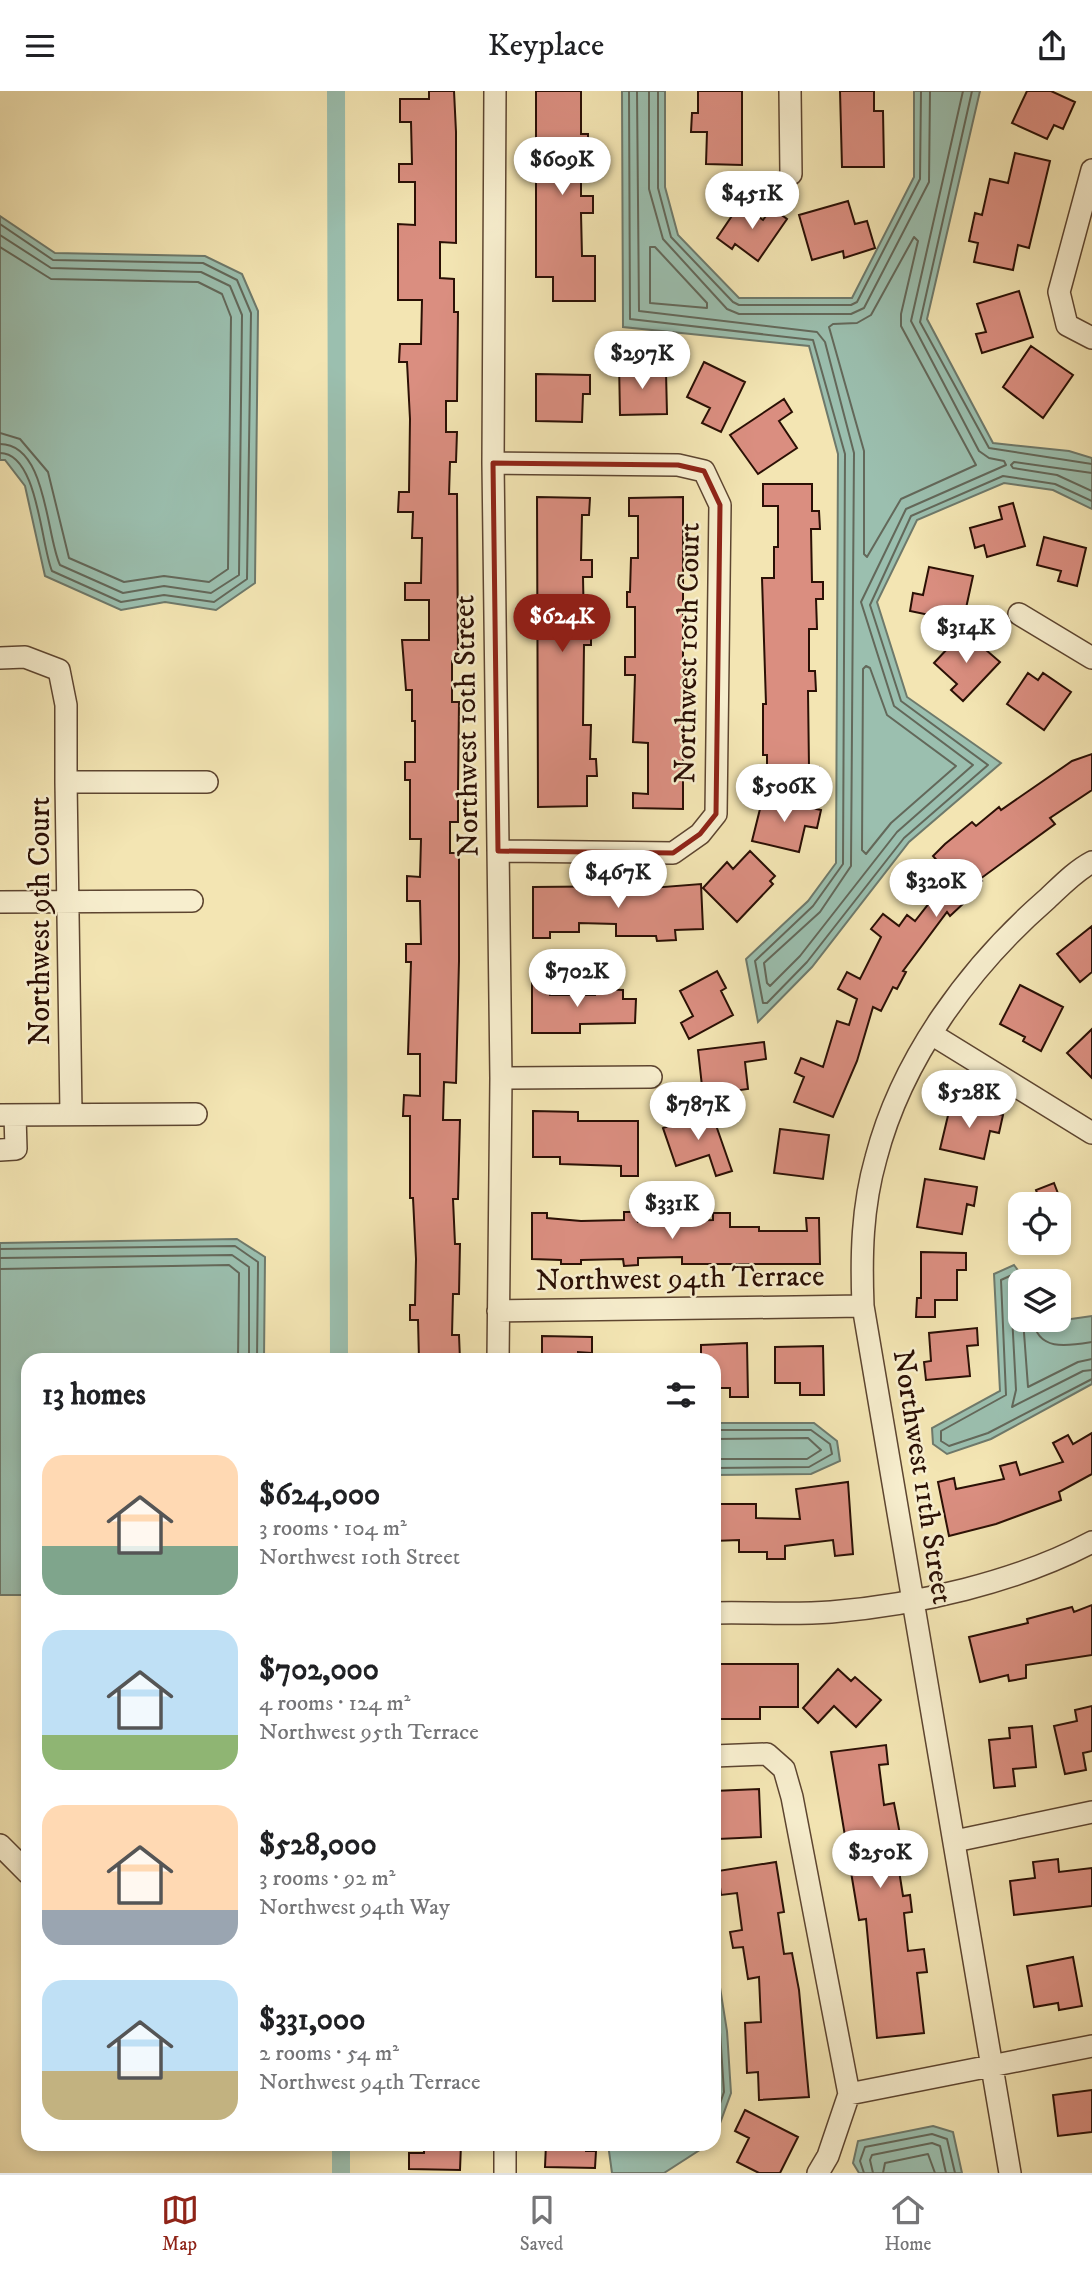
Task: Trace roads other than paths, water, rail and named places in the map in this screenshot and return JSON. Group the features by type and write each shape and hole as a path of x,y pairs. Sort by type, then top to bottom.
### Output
{"street":[{"name":"Northwest 10th Street","path":"495,91 493,463 501,1078 498,1353"},
{"path":"790,91 791,174"},
{"path":"1092,170 1059,292 1066,325 1092,338"},
{"name":"Northwest 10th Court","path":"493,463 678,465 704,471 720,505 716,814 700,834 673,853 498,851"},
{"path":"1019,614 1092,658"},
{"path":"0,658 25,657 59,670 66,705 66,782"},
{"name":"Northwest 9th Court","path":"71,1113 66,782 207,782"},
{"name":"Northwest 11th Street","path":"1010,2173 863,1306 860,1241 876,1158 901,1089 933,1035 980,965 1021,921 1092,862"},
{"path":"0,902 192,901"},
{"path":"933,1035 1092,1133"},
{"path":"501,1078 651,1077"},
{"path":"0,1150 16,1149 7,1115 196,1114"},
{"name":"Northwest 94th Terrace","path":"498,1311 863,1306"},
{"path":"721,1612 831,1612 912,1601 1015,1574 1092,1542"},
{"path":"721,1756 767,1754 784,1769 792,1797 849,2094 828,2157 818,2173"},
{"path":"955,1841 1092,1812"},
{"path":"0,1845 21,1866"},
{"path":"849,2094 1092,2046"},
{"path":"505,2151 505,2173"}],"water":[{"path":"622,91 665,91 665,187 678,235 739,298 852,298 914,177 914,91 980,91 927,319 993,443 1069,451 1092,458 1092,509 1053,490 1004,483 917,520 877,602 907,697 1001,763 909,842 812,967 758,1022 746,959 808,901 836,863 838,454 809,346 623,327"},
{"path":"0,216 55,253 205,256 242,274 258,311 255,583 216,610 165,602 121,610 45,576 25,486 5,460 0,460"},
{"path":"237,1239 265,1257 264,1353 21,1353 21,1595 0,1595 0,1243"},
{"path":"1014,1265 1017,1269 1008,1269 1008,1332 1071,1332 1071,1319 1092,1316 1092,1384 991,1439 947,1454 933,1444 932,1428 1000,1391 994,1274"},
{"path":"721,1423 814,1423 837,1441 840,1461 811,1474 721,1475"},
{"path":"721,1994 727,2031 731,2093 721,2121"},
{"path":"933,2126 953,2132 962,2173 859,2173 853,2163 858,2141"},
{"path":"609,2151 698,2151 664,2173 612,2173"}],"waterway":[{"path":"336,91 339,1353"},
{"path":"341,2151 341,2173"}]}
